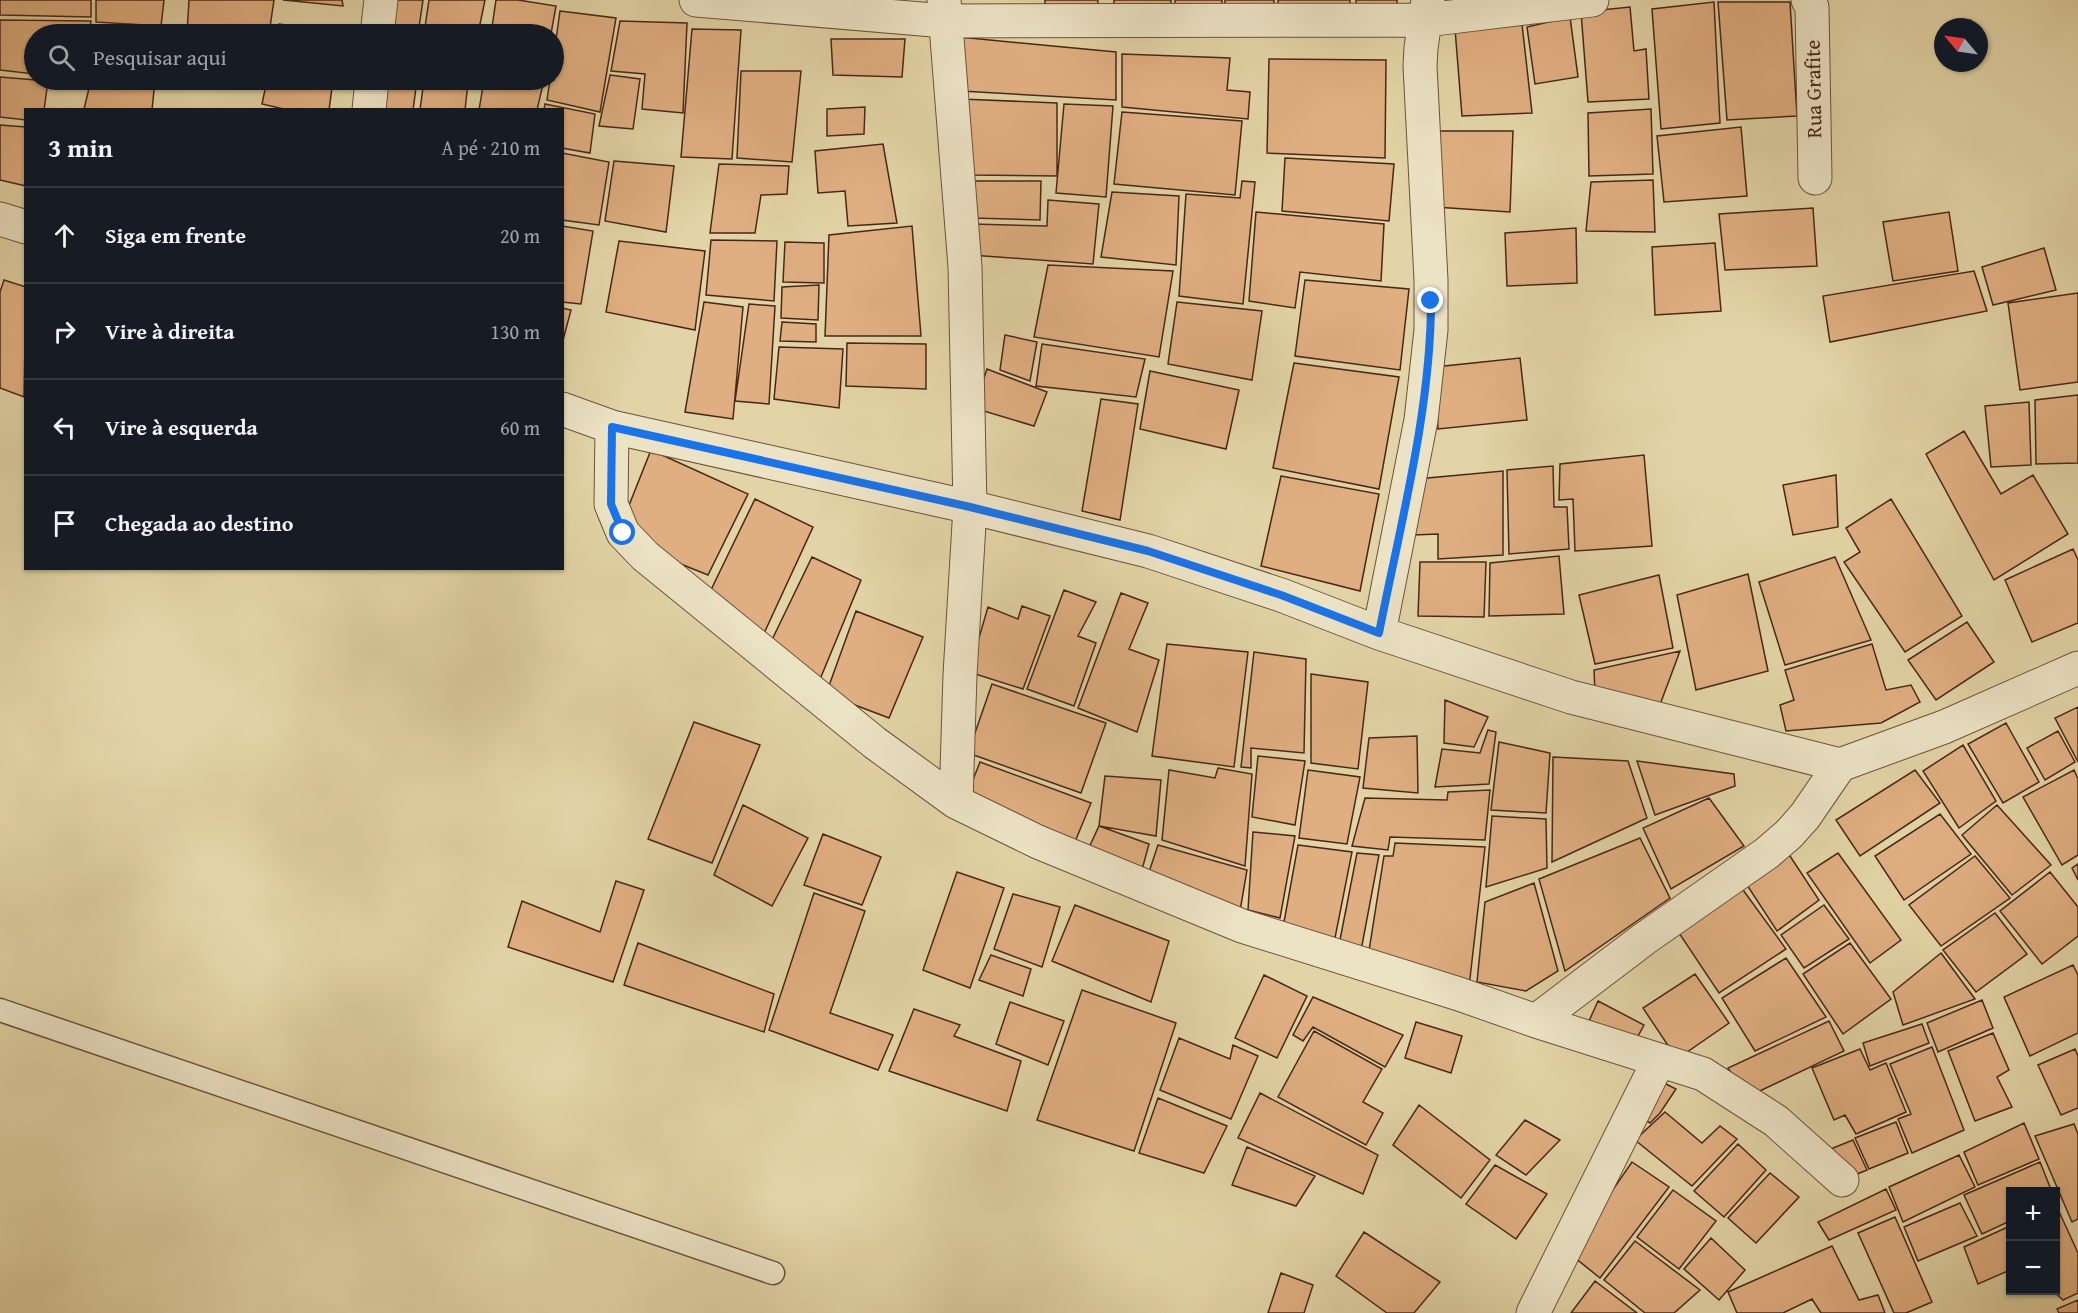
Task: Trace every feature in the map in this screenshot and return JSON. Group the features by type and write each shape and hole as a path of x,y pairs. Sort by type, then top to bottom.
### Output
{"street":[{"path":"378,24 381,0"},
{"path":"696,0 945,11 1427,10 1592,0"},
{"name":"Rua Grafite","path":"1808,0 1812,7 1815,178"},
{"path":"1379,633 1421,420 1431,330 1431,280 1420,66 1427,10"},
{"path":"945,11 964,267 970,507 960,675 956,802"},
{"path":"369,108 371,90"},
{"path":"0,219 24,226"},
{"path":"564,410 612,427 970,507 1148,551 1281,595 1379,633 1571,697 1840,765 1944,727 2078,668"},
{"path":"612,427 611,504 623,533 645,556 874,743 956,802 1038,842 1242,926 1703,1074 1776,1121 1842,1180"},
{"path":"1536,1022 1644,939 1767,853 1805,816 1840,765"},
{"path":"1533,1313 1659,1060"}],"lane":[{"path":"0,1010 773,1273"}],"building":[{"path":"0,0 91,0 91,17 0,15"},
{"path":"96,0 164,0 161,24 96,22"},
{"path":"189,0 274,0 270,24 188,24"},
{"path":"283,0 342,0 343,6"},
{"path":"388,0 423,0 419,24 386,24"},
{"path":"429,0 485,0 480,24 425,24"},
{"path":"496,0 518,0 556,6 553,24 492,24"},
{"path":"1045,0 1098,0 1097,14 1044,15"},
{"path":"1114,0 1171,0 1171,14 1114,15"},
{"path":"1175,0 1222,0 1222,10 1175,14"},
{"path":"1225,0 1274,0 1273,13 1225,14"},
{"path":"1278,0 1350,0 1349,17 1278,14"},
{"path":"1356,0 1397,0 1397,13 1357,14"},
{"path":"1714,2 1720,123 1661,129 1652,9"},
{"path":"1718,2 1790,2 1797,116 1727,120"},
{"path":"1630,7 1634,51 1646,49 1649,99 1588,102 1581,12"},
{"path":"560,11 616,18 600,112 547,100 548,90 564,90 564,24 558,24"},
{"path":"1570,17 1578,77 1535,84 1527,27"},
{"path":"0,20 91,21 91,24 24,24 24,73 0,70"},
{"path":"620,21 687,23 683,113 642,109 645,74 611,71"},
{"path":"1522,24 1532,113 1462,116 1455,29"},
{"path":"692,29 741,30 732,159 681,157"},
{"path":"959,37 1116,52 1116,100 961,91"},
{"path":"831,39 905,39 902,77 833,75"},
{"path":"1122,54 1230,58 1227,90 1250,92 1248,119 1122,107"},
{"path":"1269,59 1386,60 1385,158 1267,153"},
{"path":"741,71 801,71 792,162 737,158"},
{"path":"610,75 640,79 633,129 599,126"},
{"path":"0,77 24,79 24,90 47,90 44,108 24,108 24,120 0,117"},
{"path":"89,90 154,90 152,108 84,108"},
{"path":"265,90 332,90 329,108 279,108 262,104"},
{"path":"377,90 416,90 413,108 375,108"},
{"path":"423,90 467,90 465,108 420,108"},
{"path":"482,90 542,90 537,108 479,108"},
{"path":"961,99 1057,103 1057,176 969,175"},
{"path":"545,104 595,114 590,153 564,148 564,108 544,108"},
{"path":"1064,104 1113,106 1106,197 1056,193"},
{"path":"865,107 864,134 827,136 827,109"},
{"path":"1651,109 1653,174 1589,176 1588,113"},
{"path":"1122,112 1242,121 1235,195 1114,184"},
{"path":"0,125 24,127 24,186 0,180"},
{"path":"1741,127 1747,196 1664,202 1657,136"},
{"path":"1434,131 1513,131 1510,212 1435,207"},
{"path":"883,144 897,223 848,226 845,191 818,193 815,151"},
{"path":"564,153 609,162 599,225 564,220"},
{"path":"1285,158 1394,164 1389,221 1282,211"},
{"path":"614,161 674,166 666,232 605,221"},
{"path":"719,164 789,166 787,194 761,195 755,233 710,233"},
{"path":"1653,180 1655,232 1586,231 1591,182"},
{"path":"967,181 1041,181 1040,220 972,218"},
{"path":"1242,181 1255,182 1243,304 1179,296 1186,194 1240,198"},
{"path":"1112,192 1179,196 1176,265 1101,257"},
{"path":"1048,200 1099,204 1093,264 971,255 973,224 1047,226"},
{"path":"1813,208 1817,266 1725,270 1719,214"},
{"path":"1256,212 1384,224 1381,281 1300,272 1295,308 1249,301"},
{"path":"1949,212 1958,271 1893,281 1883,222"},
{"path":"564,226 593,231 581,304 564,302"},
{"path":"912,226 921,336 825,336 829,235"},
{"path":"1576,228 1577,283 1507,286 1505,233"},
{"path":"711,240 777,241 774,301 706,295"},
{"path":"619,241 705,251 695,330 606,312"},
{"path":"785,242 824,243 824,283 783,282"},
{"path":"1715,243 1721,311 1655,315 1652,247"},
{"path":"2044,248 2056,290 1993,305 1982,267"},
{"path":"1048,265 1173,271 1159,357 1034,337"},
{"path":"1974,271 1987,311 1830,342 1823,296"},
{"path":"4,280 24,286 24,397 0,388 0,292"},
{"path":"1305,280 1409,289 1400,370 1295,356"},
{"path":"819,285 818,320 781,318 782,287"},
{"path":"2078,293 2078,382 2020,390 2008,303"},
{"path":"704,302 743,307 733,419 685,412"},
{"path":"1177,302 1262,311 1252,380 1168,364"},
{"path":"749,304 775,306 769,404 735,401"},
{"path":"564,308 571,310 564,336"},
{"path":"782,322 816,324 816,342 780,341"},
{"path":"1005,335 1037,342 1030,381 1000,370"},
{"path":"847,343 926,344 926,389 846,386"},
{"path":"1042,344 1145,359 1136,397 1036,386"},
{"path":"779,347 843,349 839,408 774,399"},
{"path":"1520,358 1527,420 1438,429 1435,367"},
{"path":"1294,363 1399,377 1379,489 1273,468"},
{"path":"987,369 1047,392 1034,426 974,408"},
{"path":"1150,371 1239,390 1226,449 1140,429"},
{"path":"2078,395 2078,463 2036,464 2035,400"},
{"path":"1101,399 1138,404 1120,520 1082,511"},
{"path":"2029,402 2031,465 1991,467 1985,406"},
{"path":"1964,431 2001,494 2033,475 2068,534 1994,580 1926,454"},
{"path":"651,450 748,494 708,575 616,538"},
{"path":"1644,455 1652,546 1575,551 1573,499 1559,500 1560,464"},
{"path":"1553,466 1554,507 1567,507 1569,549 1509,554 1507,470"},
{"path":"1503,471 1503,555 1438,559 1438,534 1413,535 1417,479"},
{"path":"1836,475 1838,527 1793,535 1783,485"},
{"path":"1281,476 1379,494 1360,591 1261,566"},
{"path":"755,499 813,527 761,640 708,596"},
{"path":"1891,499 1962,616 1905,652 1844,562 1860,552 1846,528"},
{"path":"2073,549 2078,560 2078,623 2032,642 2005,580"},
{"path":"1559,556 1564,614 1489,616 1490,563"},
{"path":"812,557 861,580 816,689 769,646"},
{"path":"1835,557 1871,640 1785,665 1759,582"},
{"path":"1420,562 1486,562 1484,617 1418,616"},
{"path":"1748,574 1768,671 1696,690 1677,595"},
{"path":"1659,575 1673,648 1595,664 1579,595"},
{"path":"1064,590 1096,602 1078,636 1096,643 1074,706 1027,689"},
{"path":"1121,593 1148,603 1129,649 1159,660 1137,732 1078,708"},
{"path":"1022,606 1050,616 1023,689 969,672 988,607 1018,619"},
{"path":"856,611 923,637 889,718 826,694"},
{"path":"1967,622 1994,662 1936,700 1908,660"},
{"path":"1167,644 1248,652 1234,767 1152,756"},
{"path":"1872,644 1886,690 1911,685 1920,702 1881,723 1786,731 1780,705 1794,700 1785,670"},
{"path":"1680,651 1658,710 1595,692 1594,670"},
{"path":"1254,652 1306,659 1304,753 1251,748 1251,768 1241,767"},
{"path":"1311,674 1368,682 1358,769 1311,763"},
{"path":"992,684 1106,723 1081,793 968,753"},
{"path":"1445,700 1488,717 1474,747 1444,743"},
{"path":"2078,707 2078,762 2055,718"},
{"path":"694,722 760,745 712,863 648,839"},
{"path":"2006,723 2039,782 2003,803 1968,744"},
{"path":"1488,730 1496,732 1489,784 1435,787 1442,749 1480,753"},
{"path":"2058,731 2075,762 2045,780 2027,748"},
{"path":"1417,736 1418,793 1363,788 1369,738"},
{"path":"1499,742 1550,753 1546,813 1491,810"},
{"path":"1963,745 1996,801 1959,828 1923,771"},
{"path":"1258,756 1305,761 1295,825 1252,817"},
{"path":"1553,757 1628,761 1647,818 1552,862"},
{"path":"1637,761 1734,774 1735,786 1655,815"},
{"path":"980,762 1091,803 1072,849 965,800"},
{"path":"1218,768 1252,774 1245,866 1162,840 1169,770 1215,778"},
{"path":"1308,770 1360,777 1347,844 1299,838"},
{"path":"1915,770 1940,803 1860,856 1836,820"},
{"path":"2074,770 2078,779 2078,855 2062,865 2023,797"},
{"path":"1105,776 1161,780 1156,836 1099,826"},
{"path":"1490,790 1485,840 1390,837 1388,850 1352,846 1365,798 1447,800 1448,792"},
{"path":"1709,798 1744,846 1671,889 1643,828"},
{"path":"743,805 808,838 772,906 714,875"},
{"path":"1997,805 2051,865 2012,895 1962,835"},
{"path":"1940,814 1971,854 1904,900 1875,856"},
{"path":"1492,816 1546,819 1547,868 1486,887"},
{"path":"1099,826 1149,844 1140,877 1085,856"},
{"path":"1253,832 1295,836 1280,918 1248,910"},
{"path":"823,834 881,857 862,905 804,885"},
{"path":"1640,838 1670,898 1565,971 1539,879"},
{"path":"1395,843 1485,847 1469,987 1368,957 1384,856 1393,856"},
{"path":"1158,845 1247,870 1239,917 1146,881"},
{"path":"1298,845 1352,852 1333,948 1282,933"},
{"path":"1357,853 1379,855 1360,956 1338,950"},
{"path":"1788,853 1819,900 1777,931 1745,882"},
{"path":"1838,853 1901,940 1870,963 1807,873"},
{"path":"1975,856 2010,898 1941,946 1909,905"},
{"path":"2078,864 2078,880 2072,868"},
{"path":"957,872 1004,888 970,988 923,970"},
{"path":"2050,872 2078,907 2078,936 2042,964 2000,911"},
{"path":"616,881 644,890 613,982 508,947 522,901 600,932"},
{"path":"1534,883 1558,971 1526,991 1477,982 1485,902"},
{"path":"1738,883 1786,949 1719,993 1675,927"},
{"path":"814,893 865,911 830,1013 893,1035 878,1070 769,1030"},
{"path":"1013,894 1060,907 1042,967 994,949"},
{"path":"1075,905 1169,941 1151,1002 1052,961"},
{"path":"1824,905 1849,939 1804,968 1781,935"},
{"path":"1995,913 2027,954 1976,992 1943,950"},
{"path":"638,943 774,994 764,1032 624,985"},
{"path":"1850,943 1891,999 1843,1034 1803,974"},
{"path":"1941,953 1975,999 1903,1025 1893,992"},
{"path":"991,955 1031,969 1023,996 979,980"},
{"path":"1786,958 1826,1017 1755,1051 1722,998"},
{"path":"2073,965 2078,975 2078,1033 2030,1056 2004,997"},
{"path":"1695,974 1729,1023 1677,1059 1643,1008"},
{"path":"1264,975 1307,996 1277,1058 1235,1038"},
{"path":"1082,990 1176,1023 1134,1151 1037,1120"},
{"path":"1313,997 1403,1035 1385,1067 1313,1027 1303,1041 1293,1035"},
{"path":"1982,1000 1993,1028 1938,1052 1927,1023"},
{"path":"1598,1001 1644,1025 1632,1047 1585,1030"},
{"path":"1010,1002 1064,1021 1048,1065 996,1044"},
{"path":"914,1009 960,1025 954,1036 1021,1061 1007,1111 889,1071"},
{"path":"1829,1021 1844,1051 1747,1097 1728,1068"},
{"path":"1416,1022 1462,1036 1451,1073 1405,1058"},
{"path":"1922,1024 1929,1043 1870,1066 1863,1043"},
{"path":"1314,1031 1382,1069 1363,1102 1383,1113 1366,1145 1278,1097"},
{"path":"1993,1033 2009,1070 1997,1077 2012,1107 1975,1121 1948,1051"},
{"path":"1179,1038 1230,1059 1233,1045 1258,1056 1231,1119 1160,1090"},
{"path":"1932,1047 1964,1130 1912,1153 1898,1119 1911,1114 1890,1064"},
{"path":"1860,1049 1870,1070 1886,1063 1906,1112 1856,1134 1845,1115 1834,1120 1812,1068"},
{"path":"2075,1049 2078,1056 2078,1108 2061,1115 2038,1065"},
{"path":"1654,1078 1676,1089 1660,1113 1650,1123 1637,1115"},
{"path":"1260,1093 1378,1155 1363,1194 1238,1138"},
{"path":"1158,1098 1227,1126 1204,1173 1139,1153"},
{"path":"1419,1105 1490,1160 1461,1198 1393,1145"},
{"path":"1665,1112 1702,1143 1720,1126 1737,1139 1692,1186 1635,1140"},
{"path":"1525,1120 1560,1140 1526,1175 1496,1155"},
{"path":"1896,1122 1908,1153 1869,1169 1855,1138"},
{"path":"2024,1123 2039,1159 1978,1185 1964,1152"},
{"path":"2074,1124 2078,1134 2078,1219 2072,1222 2060,1194 2060,1187 2057,1187 2035,1136"},
{"path":"1853,1140 1867,1170 1842,1180 1818,1154"},
{"path":"1738,1144 1766,1170 1724,1217 1694,1191"},
{"path":"1247,1147 1315,1176 1296,1206 1232,1185"},
{"path":"1959,1155 1975,1187 1903,1222 1889,1187"},
{"path":"1632,1162 1669,1187 1600,1278 1569,1253"},
{"path":"2040,1162 2050,1187 2006,1187 2006,1223 1982,1234 1964,1195"},
{"path":"1495,1165 1547,1194 1516,1239 1466,1204"},
{"path":"1770,1173 1799,1197 1756,1243 1728,1218"},
{"path":"1886,1189 1896,1210 1829,1240 1818,1222"},
{"path":"1673,1190 1716,1221 1679,1269 1637,1237"},
{"path":"1960,1203 1977,1236 1918,1261 1904,1227"},
{"path":"2060,1214 2078,1253 2078,1293 2063,1300 2058,1295 2060,1295"},
{"path":"1895,1217 1932,1302 1906,1313 1894,1313 1858,1233"},
{"path":"2006,1228 2006,1272 1978,1284 1964,1247"},
{"path":"1364,1232 1440,1282 1414,1313 1387,1313 1336,1276"},
{"path":"1711,1238 1745,1270 1719,1300 1684,1269"},
{"path":"1635,1241 1700,1290 1674,1313 1645,1313 1604,1280"},
{"path":"1832,1246 1859,1300 1878,1295 1885,1313 1821,1313 1812,1299 1783,1313 1737,1313 1728,1292"},
{"path":"1281,1273 1313,1285 1304,1313 1268,1313"},
{"path":"1595,1281 1637,1313 1571,1313"},
{"path":"2078,1300 2078,1313 2059,1313 2057,1309"}],"route":[{"path":"623,533 611,504 612,427 970,507 1148,551 1281,595 1379,633 1421,420 1431,330 1431,301"}]}
